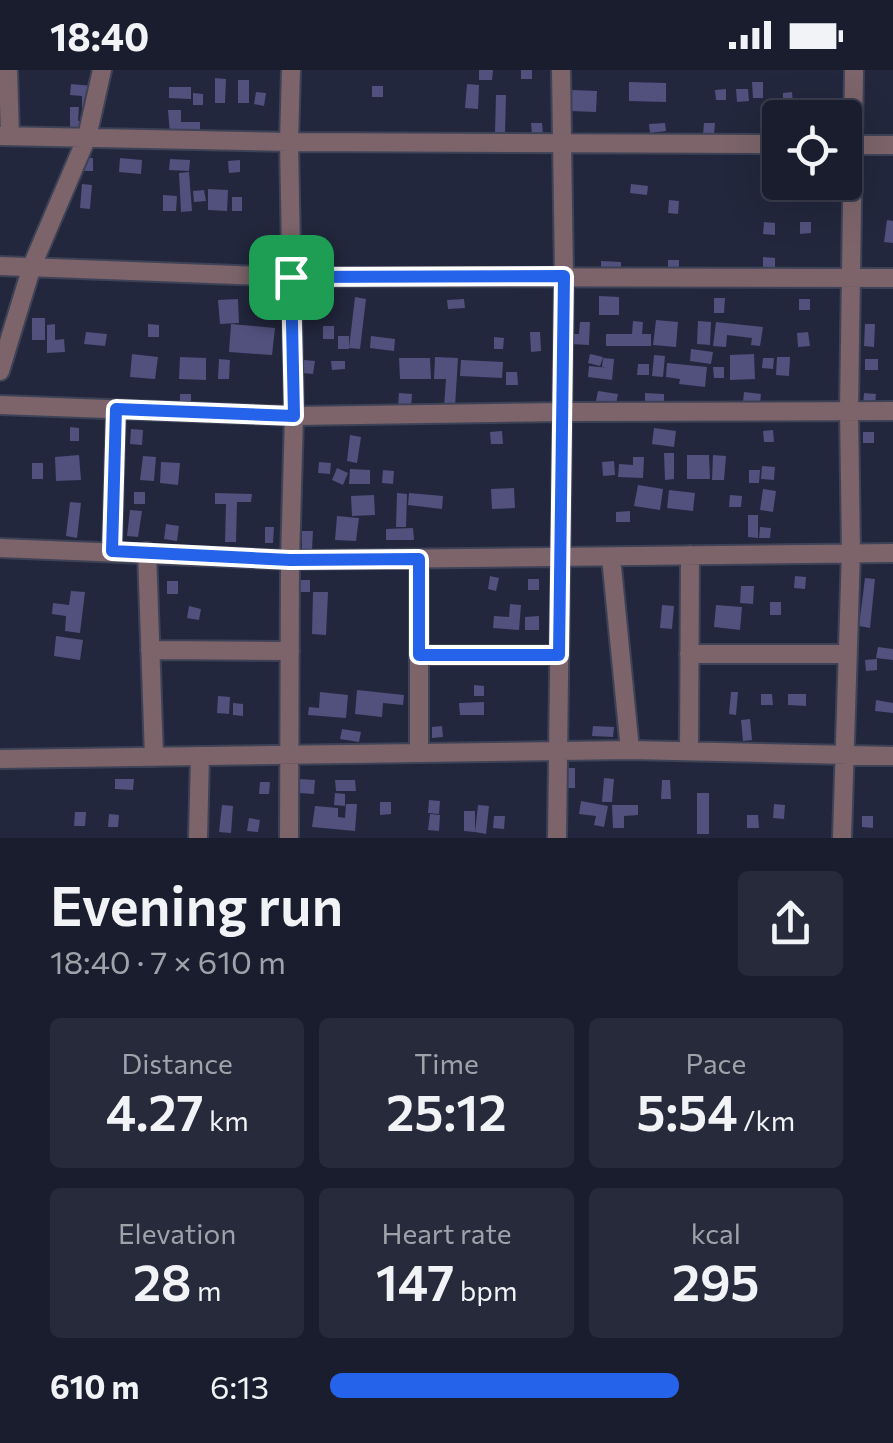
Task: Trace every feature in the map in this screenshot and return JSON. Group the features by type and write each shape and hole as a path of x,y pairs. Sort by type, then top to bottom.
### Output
{"street":[{"path":"8,70 5,136 289,142 762,144"},
{"path":"0,371 32,266 87,137 102,70"},
{"path":"289,838 294,416 291,70"},
{"path":"557,838 564,276 562,70"},
{"path":"852,100 854,70"},
{"path":"862,145 893,145"},
{"path":"842,838 851,552 851,200"},
{"path":"0,266 291,277 893,278"},
{"path":"0,405 294,416 893,410"},
{"path":"112,551 116,409"},
{"path":"0,548 290,560 893,553"},
{"path":"147,552 154,758"},
{"path":"688,751 690,556"},
{"path":"612,557 630,750"},
{"path":"419,559 419,753"},
{"path":"150,650 290,650"},
{"path":"689,654 848,654"},
{"path":"419,655 559,655"},
{"path":"0,759 630,750 893,756"},
{"path":"198,838 200,756"}],"building":[{"path":"479,70 493,70 492,80 479,80"},
{"path":"521,70 532,70 532,79 521,79"},
{"path":"215,78 226,79 225,103 215,103"},
{"path":"238,80 249,80 249,103 238,103"},
{"path":"629,82 666,83 666,102 629,101"},
{"path":"752,82 763,82 763,98 753,98"},
{"path":"71,84 104,87 91,110 82,110 82,96 70,95"},
{"path":"467,84 479,85 478,109 465,108"},
{"path":"372,86 383,86 383,97 372,97"},
{"path":"169,87 191,87 191,99 169,98"},
{"path":"726,89 726,100 716,100 715,90"},
{"path":"736,89 748,89 749,101 737,102"},
{"path":"572,90 597,91 596,112 571,111"},
{"path":"256,92 266,93 264,106 254,104"},
{"path":"792,92 793,100 783,100 783,93"},
{"path":"193,93 203,94 203,105 193,105"},
{"path":"496,95 506,95 505,134 495,133"},
{"path":"70,107 79,107 78,121 88,122 88,131 70,130"},
{"path":"168,110 181,110 181,122 200,122 200,134 170,134"},
{"path":"531,123 542,123 543,134 532,134"},
{"path":"665,123 666,131 650,133 649,124"},
{"path":"704,123 715,123 714,135 703,135"},
{"path":"81,158 93,158 93,171 81,171"},
{"path":"120,158 142,160 141,174 119,172"},
{"path":"170,159 190,160 189,171 169,170"},
{"path":"240,160 240,172 229,173 228,161"},
{"path":"189,172 192,211 181,212 179,173"},
{"path":"82,184 92,185 90,209 80,208"},
{"path":"631,184 648,186 647,195 630,193"},
{"path":"208,189 228,190 227,211 208,210"},
{"path":"204,190 206,201 194,202 193,191"},
{"path":"163,195 177,196 176,211 163,211"},
{"path":"232,197 242,197 242,211 232,211"},
{"path":"669,200 679,201 678,214 668,213"},
{"path":"887,220 893,221 893,243 884,242"},
{"path":"764,222 775,223 775,235 763,234"},
{"path":"800,222 811,222 811,233 800,234"},
{"path":"763,257 775,258 775,269 763,269"},
{"path":"668,260 679,260 679,270 668,270"},
{"path":"601,261 621,262 621,271 601,270"},
{"path":"278,290 278,299 260,299 260,291"},
{"path":"599,296 619,297 619,315 599,315"},
{"path":"355,297 366,299 360,349 349,348"},
{"path":"714,298 725,298 724,313 714,313"},
{"path":"238,299 239,323 220,324 218,300"},
{"path":"464,299 465,308 448,309 447,300"},
{"path":"799,299 810,299 810,310 799,310"},
{"path":"266,301 277,301 276,312 265,311"},
{"path":"32,318 45,318 45,340 32,340"},
{"path":"656,320 678,322 676,347 653,345"},
{"path":"633,321 643,322 642,334 651,334 651,346 606,346 606,334 632,334"},
{"path":"698,321 711,322 710,345 697,344"},
{"path":"580,322 590,322 589,345 570,344 570,334 579,334"},
{"path":"716,322 763,327 760,346 751,345 752,338 727,335 726,347 713,346"},
{"path":"55,324 55,340 64,339 65,352 47,353 47,325"},
{"path":"148,324 159,325 159,337 148,337"},
{"path":"231,324 275,328 272,355 229,352"},
{"path":"865,324 875,324 874,347 864,346"},
{"path":"323,326 334,326 334,339 323,339"},
{"path":"86,332 107,334 105,346 84,344"},
{"path":"530,332 540,332 541,351 531,352"},
{"path":"808,332 810,346 798,347 797,333"},
{"path":"338,336 349,336 349,349 338,349"},
{"path":"371,336 395,339 394,351 370,348"},
{"path":"494,337 504,338 503,349 494,349"},
{"path":"691,349 713,352 711,364 690,361"},
{"path":"132,354 158,357 155,379 130,377"},
{"path":"590,354 603,357 600,366 588,363"},
{"path":"754,354 755,379 730,380 730,355"},
{"path":"654,355 665,356 663,377 652,376"},
{"path":"180,357 206,358 206,380 179,379"},
{"path":"435,357 458,358 455,407 444,407 446,379 434,379"},
{"path":"777,357 790,357 789,376 776,375"},
{"path":"399,358 430,358 431,379 400,379"},
{"path":"603,358 614,359 612,380 588,377 589,366 609,368 602,367"},
{"path":"763,358 774,358 773,369 762,368"},
{"path":"219,359 230,360 229,379 218,379"},
{"path":"865,359 878,359 878,370 865,370"},
{"path":"304,360 315,361 313,374 302,373"},
{"path":"461,360 503,362 502,378 460,376"},
{"path":"331,361 345,361 345,369 332,370"},
{"path":"667,363 707,367 705,387 679,384 680,379 666,377"},
{"path":"638,364 649,364 649,375 637,375"},
{"path":"713,367 724,367 724,378 714,378"},
{"path":"506,372 517,372 518,385 506,385"},
{"path":"598,391 618,394 616,404 596,401"},
{"path":"744,392 761,394 760,404 743,402"},
{"path":"399,393 412,394 411,407 398,406"},
{"path":"645,393 664,394 664,403 645,403"},
{"path":"864,393 876,394 875,405 863,404"},
{"path":"180,394 191,394 191,405 180,405"},
{"path":"70,427 79,428 79,441 70,441"},
{"path":"654,428 676,431 674,447 652,444"},
{"path":"131,429 143,430 142,445 130,444"},
{"path":"773,430 774,442 764,442 763,431"},
{"path":"502,431 503,444 491,444 490,432"},
{"path":"863,432 874,432 874,443 863,443"},
{"path":"350,435 361,437 357,463 347,461"},
{"path":"664,453 674,453 674,479 665,480"},
{"path":"79,455 81,480 56,481 55,457"},
{"path":"687,455 709,455 710,479 687,479"},
{"path":"713,455 726,456 724,480 712,480"},
{"path":"143,456 156,457 154,481 140,480"},
{"path":"633,457 644,457 643,478 618,477 619,464 633,465"},
{"path":"614,461 615,475 603,476 602,462"},
{"path":"161,462 180,463 178,485 160,483"},
{"path":"319,462 331,463 330,474 318,473"},
{"path":"32,463 43,463 43,479 32,479"},
{"path":"762,466 775,467 774,480 761,479"},
{"path":"337,468 348,473 343,485 332,480"},
{"path":"350,469 370,470 370,484 349,484"},
{"path":"383,470 394,471 393,484 382,483"},
{"path":"749,470 760,470 759,483 749,483"},
{"path":"638,485 663,489 660,510 634,506"},
{"path":"514,488 515,508 492,509 491,489"},
{"path":"763,489 776,491 773,512 760,510"},
{"path":"669,490 695,493 693,511 667,508"},
{"path":"134,492 145,492 145,504 134,504"},
{"path":"215,493 252,494 251,502 237,502 236,542 225,542 226,504 215,504"},
{"path":"397,493 407,494 406,527 396,527"},
{"path":"409,493 443,496 442,509 408,505"},
{"path":"374,495 375,515 352,516 351,496"},
{"path":"730,495 742,496 741,507 729,507"},
{"path":"70,502 81,503 77,538 66,536"},
{"path":"130,510 142,511 138,537 127,536"},
{"path":"630,511 630,522 616,522 616,512"},
{"path":"748,515 758,515 758,538 748,537"},
{"path":"337,516 359,518 356,541 335,540"},
{"path":"166,524 179,526 177,541 164,539"},
{"path":"265,527 274,527 273,543 265,543"},
{"path":"760,527 771,528 770,538 759,538"},
{"path":"413,528 414,540 386,540 386,529"},
{"path":"302,531 313,531 312,550 302,550"},
{"path":"490,576 499,578 496,591 488,589"},
{"path":"795,576 806,577 805,589 794,588"},
{"path":"865,578 875,579 870,628 859,626"},
{"path":"528,579 539,579 539,590 528,590"},
{"path":"300,580 310,580 310,592 300,592"},
{"path":"167,581 178,581 178,594 167,594"},
{"path":"741,586 754,586 753,604 740,603"},
{"path":"71,591 85,592 80,633 65,631 66,616 52,614 53,603 69,605"},
{"path":"313,592 328,592 326,635 312,634"},
{"path":"770,602 781,602 781,615 770,615"},
{"path":"510,604 521,605 519,630 493,628 494,616 509,617"},
{"path":"662,605 674,606 672,629 660,628"},
{"path":"716,605 742,607 740,630 714,627"},
{"path":"189,606 201,609 199,620 187,618"},
{"path":"539,616 539,630 525,630 525,617"},
{"path":"56,636 83,640 80,660 54,656"},
{"path":"878,647 893,649 893,660 876,658"},
{"path":"877,659 877,670 866,671 865,660"},
{"path":"474,685 484,686 484,696 474,696"},
{"path":"357,690 404,695 403,705 383,703 382,717 355,714"},
{"path":"320,692 348,695 346,718 308,715 309,707 319,708"},
{"path":"731,692 738,692 736,715 729,714"},
{"path":"761,694 772,694 773,705 761,705"},
{"path":"788,694 806,694 806,706 788,705"},
{"path":"218,696 230,697 229,714 217,713"},
{"path":"876,700 893,703 893,713 875,711"},
{"path":"484,702 484,715 460,715 459,703"},
{"path":"233,703 243,704 243,716 233,715"},
{"path":"750,719 752,740 743,741 741,720"},
{"path":"442,726 443,737 432,738 432,727"},
{"path":"593,726 614,727 613,737 592,736"},
{"path":"342,729 361,732 359,742 340,739"},
{"path":"565,768 575,768 575,788 565,788"},
{"path":"604,778 614,779 612,802 602,802"},
{"path":"115,779 134,779 133,790 115,789"},
{"path":"298,779 315,780 314,794 298,793"},
{"path":"335,780 355,780 356,791 336,791"},
{"path":"662,780 670,780 671,799 661,799"},
{"path":"260,782 270,782 269,794 259,794"},
{"path":"335,793 345,794 345,806 334,805"},
{"path":"697,793 709,793 709,834 697,834"},
{"path":"429,800 440,801 439,814 428,813"},
{"path":"581,801 608,806 604,827 594,825 596,816 579,814"},
{"path":"380,802 391,802 391,814 380,815"},
{"path":"346,804 357,804 355,831 312,827 315,806 338,808 338,817 345,818"},
{"path":"774,804 785,805 784,819 773,818"},
{"path":"222,805 233,806 231,833 219,832"},
{"path":"478,805 489,806 486,834 475,832"},
{"path":"612,805 638,805 638,815 624,816 624,828 613,828"},
{"path":"464,811 475,811 475,832 464,831"},
{"path":"75,812 86,812 85,826 74,826"},
{"path":"109,814 119,815 118,827 108,827"},
{"path":"430,814 440,815 439,831 428,830"},
{"path":"747,815 758,815 759,828 747,828"},
{"path":"494,816 505,816 504,829 493,828"},
{"path":"862,816 873,816 873,828 862,827"},
{"path":"249,818 260,820 258,832 247,831"}],"route":[{"path":"564,276 559,655 419,655 419,559 290,560 112,551 116,409 294,416 291,277 564,276"}]}
